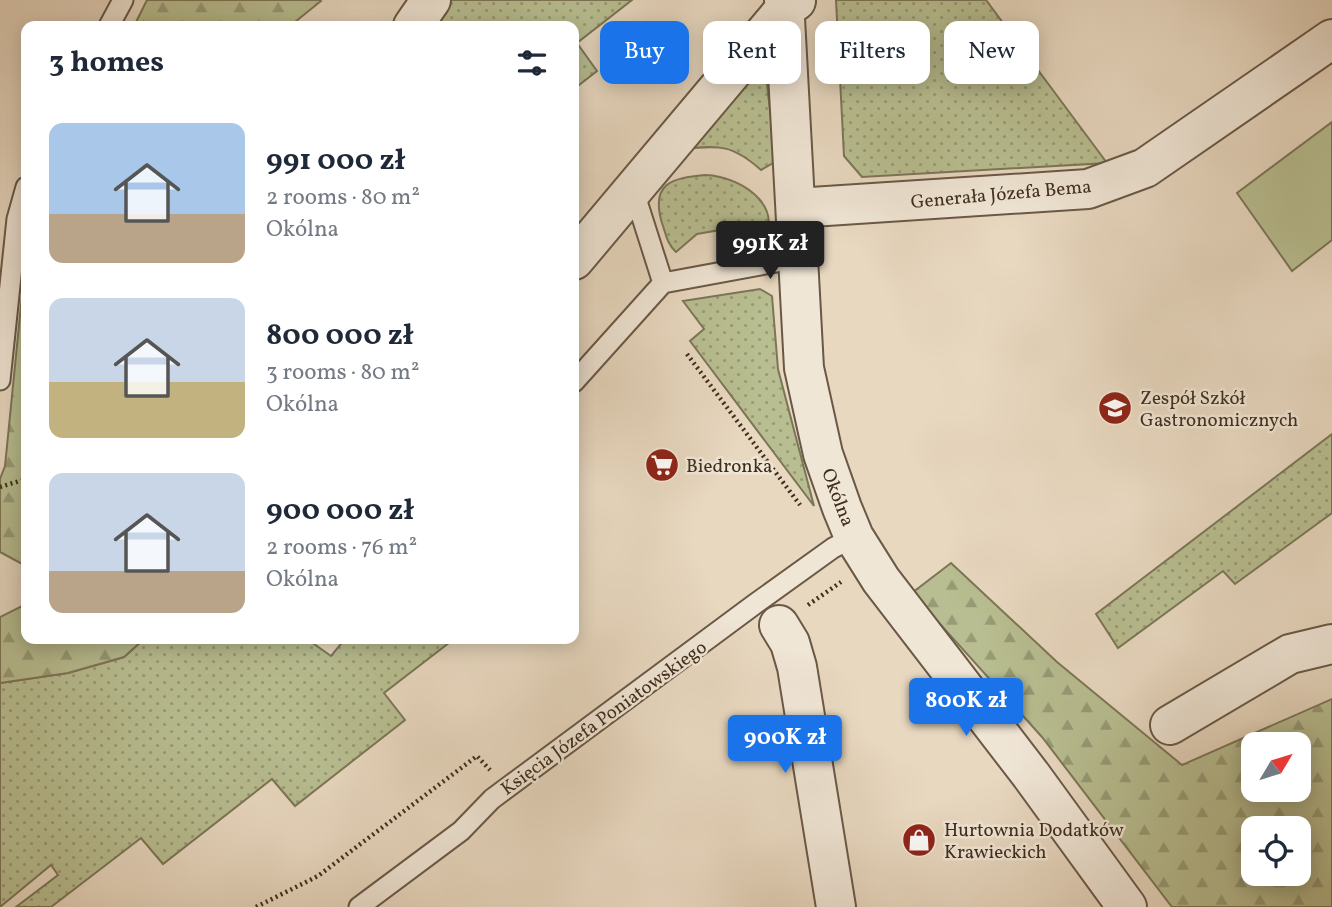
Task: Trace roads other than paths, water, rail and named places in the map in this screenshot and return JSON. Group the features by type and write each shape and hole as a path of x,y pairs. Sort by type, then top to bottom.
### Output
{"street":[{"path":"416,21 430,0"},
{"path":"579,254 789,3"},
{"name":"Okólna","path":"789,3 802,342 809,398 844,543 881,580 1031,775 1127,907"},
{"name":"Generała Józefa Bema","path":"796,208 1088,189 1145,168 1332,39"},
{"path":"779,625 790,643 797,667 836,907"},
{"path":"1170,725 1290,653 1332,644"}],"lane":[{"path":"112,21 123,0"},
{"path":"634,189 663,283"},
{"path":"0,380 17,219 21,205"},
{"path":"579,376 663,283 798,258"},
{"name":"Księcia Józefa Poniatowskiego","path":"359,907 461,831 492,799 844,543"}],"place":[{"name":"Zespół Szkół Gastronomicznych","path":"1115,408"},
{"name":"Biedronka","path":"662,465"},
{"name":"Hurtownia Dodatków Krawieckich","path":"919,840"}]}
